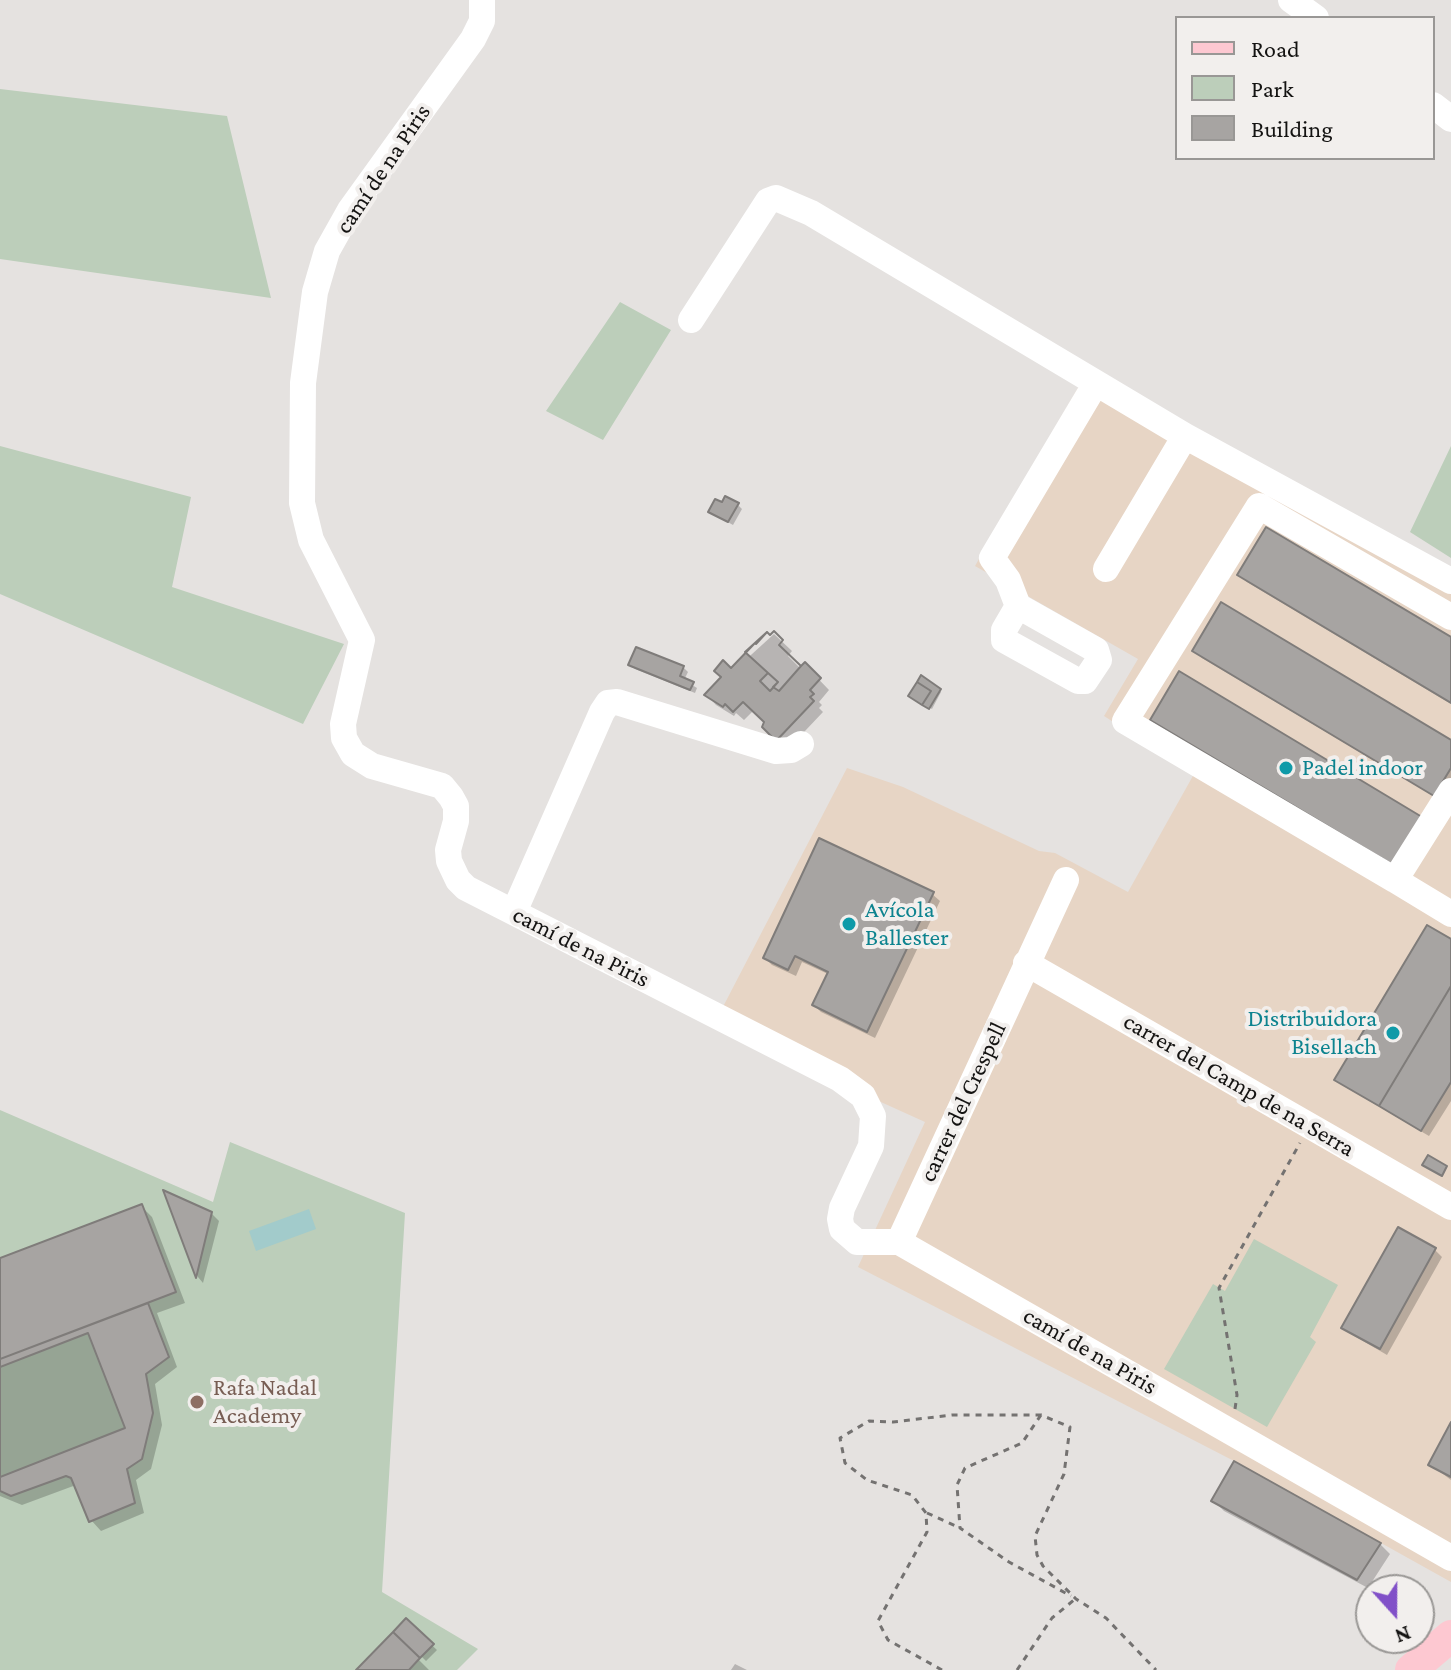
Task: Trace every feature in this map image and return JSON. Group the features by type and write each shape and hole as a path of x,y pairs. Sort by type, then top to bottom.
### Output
{"main road":[{"path":"1411,1670 1451,1636"}],"street":[{"name":"camí de na Piris","path":"482,0 482,21 473,39 350,210 327,251 315,292 303,383 302,503 311,540 362,640 344,709 344,738 353,754 372,766 442,786 456,806 456,821 448,850 453,872 458,880 480,896 840,1079 863,1096 873,1116 871,1146 842,1208 842,1229 857,1242 899,1242 1451,1558"},
{"path":"1291,0 1313,16"},
{"path":"1435,107 1451,119"},
{"path":"691,320 768,201 776,198 811,213 1185,436 1451,581"},
{"path":"1018,606 1004,630 1004,640 1078,681 1085,681 1099,660 1092,637 1018,606 1008,580 992,558 1096,383"},
{"path":"1106,569 1185,436"},
{"path":"1451,617 1259,506 1125,721 1451,914"},
{"path":"514,912 608,703 617,702 776,751 791,750 801,744"},
{"path":"1395,880 1451,791"},
{"name":"carrer del Crespell","path":"899,1242 1066,880"},
{"name":"carrer del Camp de na Serra","path":"1026,963 1451,1207"}],"path":[{"path":"1228,1430 1235,1416 1237,1395 1219,1288 1309,1126"},
{"path":"1076,1599 1043,1566 1037,1555 1035,1536 1064,1474 1070,1427 1041,1415 952,1415 893,1422 869,1421 840,1438 845,1463 867,1480 912,1495 926,1513 960,1528 1009,1562 1106,1618 1156,1670"},
{"path":"960,1528 957,1485 965,1468 1022,1443 1041,1415"},
{"path":"926,1513 927,1532 878,1621 888,1640 942,1670"},
{"path":"1017,1670 1052,1618 1076,1599"}],"shaded area":[{"path":"1079,386 1451,580 1451,1582 1234,1461 858,1267 925,1122 713,1026 847,768 903,787 1039,851 1055,853 1128,892 1194,774 1104,716 1138,659 975,566"}],"green space":[{"path":"0,89 227,116 271,298 0,259"},
{"path":"620,302 671,330 603,440 546,411"},
{"path":"0,446 191,497 172,587 344,644 303,724 0,594"},
{"path":"1451,446 1451,558 1410,532"},
{"name":"Rafa Nadal Academy","path":"0,1110 213,1202 230,1142 405,1213 382,1592 478,1649 457,1670 0,1670"},
{"path":"1254,1239 1338,1285 1310,1337 1316,1342 1267,1427 1164,1369 1213,1284 1225,1291"}],"water":[{"path":"309,1209 316,1229 256,1251 249,1231"}],"building":[{"path":"725,496 739,503 728,522 708,512 715,499 722,502"},
{"path":"1266,527 1451,637 1451,703 1237,575"},
{"path":"1221,602 1451,740 1451,768 1434,796 1192,651"},
{"path":"774,631 783,640 779,645 801,666 805,662 821,678 810,690 814,701 776,741 762,727 764,722 743,702 733,712 725,704 723,707 704,695 721,677 714,671 723,660 731,668 767,632 770,635","holes":["768,673 778,682 770,691 760,681"]},
{"path":"774,631 783,640 779,645 801,666 779,691 773,687 778,682 745,652 767,632 770,635"},
{"path":"636,647 684,666 680,676 694,682 690,690 628,665"},
{"name":"Padel indoor","path":"1179,671 1422,817 1393,865 1150,720"},
{"path":"921,675 941,689 929,709 922,705 931,691 917,682"},
{"path":"917,682 931,691 922,705 908,696"},
{"name":"Avícola Ballester","path":"819,838 934,892 867,1032 812,1005 828,972 795,956 788,970 763,958"},
{"name":"Distribuidora Bisellach","path":"1427,925 1451,939 1451,986 1379,1106 1334,1080"},
{"path":"1451,986 1451,1082 1421,1131 1379,1106"},
{"path":"1428,1155 1447,1166 1442,1176 1422,1165"},
{"path":"163,1190 212,1212 196,1278"},
{"path":"142,1204 176,1292 0,1359 0,1258"},
{"path":"1398,1227 1436,1248 1380,1349 1341,1328"},
{"path":"148,1303 169,1357 146,1374 153,1413 142,1459 127,1469 135,1503 89,1522 71,1478 66,1476 11,1496 0,1491 0,1359"},
{"path":"88,1333 125,1428 0,1477 0,1367"},
{"path":"1451,1422 1451,1477 1428,1465"},
{"path":"1234,1461 1381,1543 1361,1574 1355,1574 1355,1579 1211,1501"},
{"path":"406,1618 434,1644 420,1658 393,1632"},
{"path":"393,1632 420,1658 409,1670 356,1670"}],"place":[{"name":"Padel indoor","path":"1286,768"},
{"name":"Avícola Ballester","path":"849,924"},
{"name":"Distribuidora Bisellach","path":"1393,1033"},
{"name":"Rafa Nadal Academy","path":"197,1402"}]}
